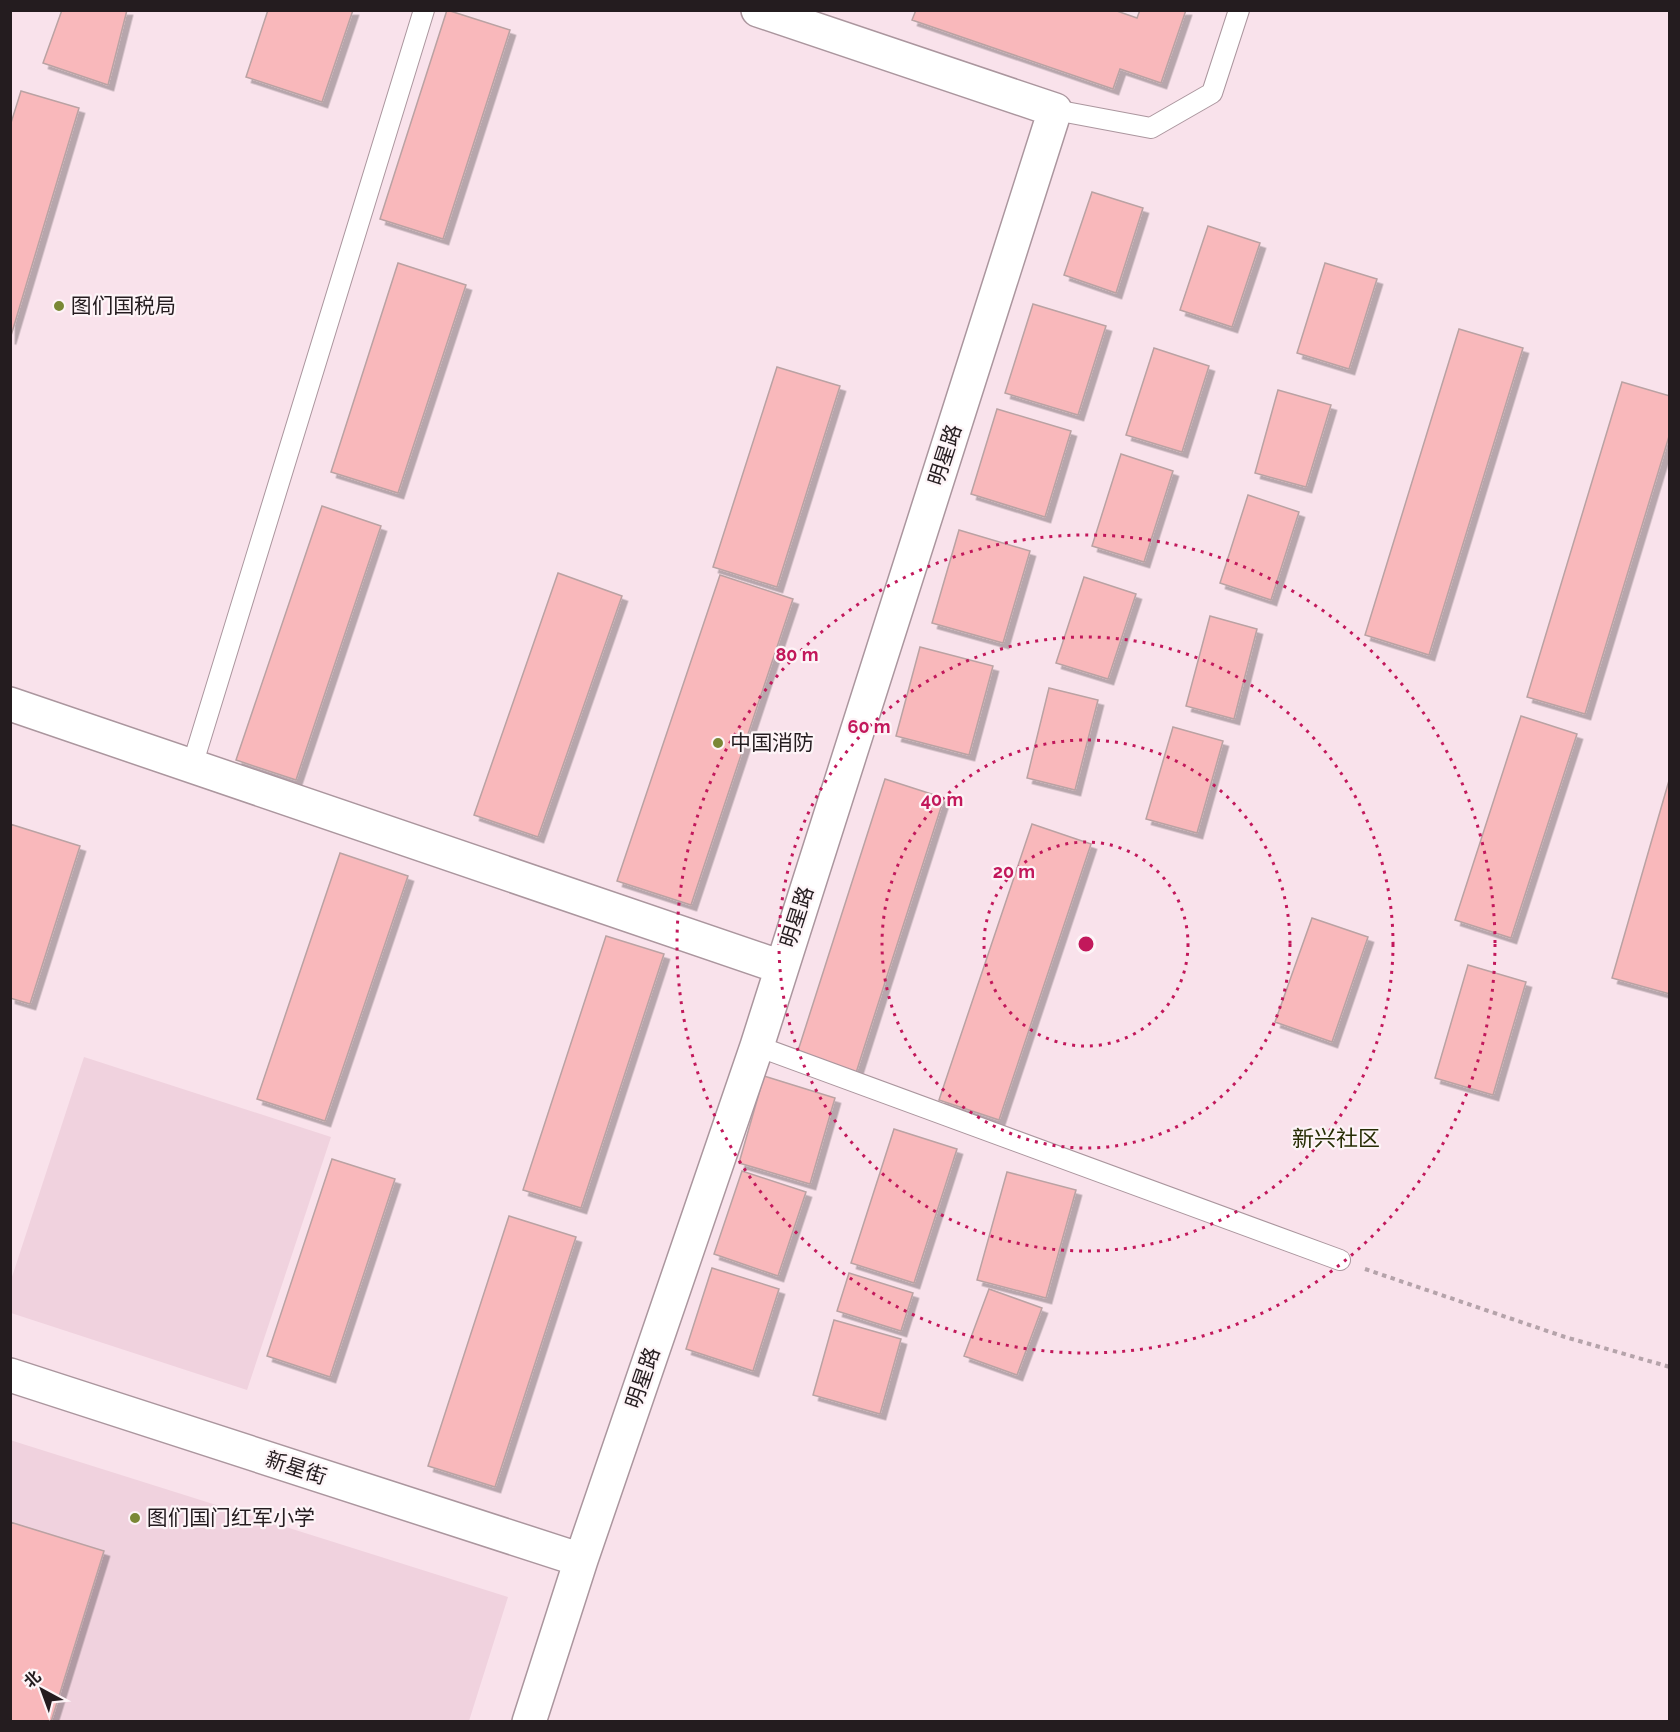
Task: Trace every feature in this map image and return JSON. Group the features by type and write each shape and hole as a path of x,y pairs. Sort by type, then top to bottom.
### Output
{"street":[{"path":"758,10 1056,110"},
{"name":"明星路","path":"529,1722 581,1560 757,1046 1056,110"},
{"path":"10,704 781,967"},
{"name":"新星街","path":"10,1375 581,1560"}],"lane":[{"path":"192,766 424,10"},
{"path":"1056,110 1151,128 1212,93 1239,10"},
{"path":"757,1046 1340,1260"}],"path":[{"path":"1340,1260 1565,1337 1670,1367"}],"shaded area":[{"path":"84,1057 331,1137 247,1390 11,1313 11,1280"},
{"name":"图们国门红军小学","path":"10,1440 508,1597 469,1721 11,1721"}],"building":[{"path":"62,10 127,10 108,85 43,63"},
{"path":"268,10 353,10 322,102 246,77"},
{"path":"447,10 510,30 443,239 380,219"},
{"path":"916,10 1114,10 1137,18 1140,10 1186,10 1161,83 1120,69 1113,89 912,20"},
{"path":"21,91 79,108 10,339 10,126"},
{"path":"1092,192 1143,208 1116,293 1064,275"},
{"path":"1208,226 1260,243 1232,327 1180,310"},
{"path":"398,263 466,285 398,493 331,472"},
{"path":"1325,263 1377,279 1349,369 1297,353"},
{"path":"1033,304 1106,326 1078,415 1005,393"},
{"path":"1459,329 1523,348 1429,655 1365,635"},
{"path":"1154,348 1209,366 1182,452 1126,435"},
{"path":"777,367 840,386 777,587 713,567"},
{"path":"1622,382 1670,396 1670,433 1585,714 1527,697"},
{"path":"1278,390 1331,405 1306,487 1255,473"},
{"path":"997,409 1071,431 1045,517 971,494"},
{"path":"1121,454 1173,471 1144,562 1092,546"},
{"path":"1248,495 1299,512 1271,600 1220,583"},
{"path":"322,506 381,526 296,780 236,760"},
{"path":"959,530 1030,551 1003,643 932,623"},
{"path":"558,573 622,596 538,837 474,815"},
{"path":"720,575 793,599 691,905 617,881"},
{"path":"1084,577 1136,594 1108,679 1056,663"},
{"path":"1210,616 1257,629 1234,719 1186,706"},
{"path":"920,647 993,666 969,755 896,736"},
{"path":"1049,688 1098,700 1075,790 1027,778"},
{"path":"1521,716 1577,734 1511,938 1455,920"},
{"path":"1173,727 1223,741 1197,833 1146,819"},
{"path":"1670,777 1670,994 1612,978"},
{"path":"885,779 944,798 855,1076 796,1057"},
{"path":"10,824 80,846 30,1004 10,998"},
{"path":"1032,824 1091,844 999,1120 939,1100"},
{"path":"340,853 408,876 325,1121 257,1099"},
{"path":"1312,918 1368,937 1332,1042 1275,1022"},
{"path":"606,936 664,954 581,1208 523,1190"},
{"path":"1468,965 1526,982 1493,1095 1435,1078"},
{"path":"764,1076 835,1098 810,1184 739,1163"},
{"path":"894,1129 957,1149 914,1283 851,1263"},
{"path":"332,1159 395,1179 330,1377 267,1356"},
{"path":"742,1171 806,1192 778,1276 714,1254"},
{"path":"1007,1172 1076,1190 1046,1298 977,1280"},
{"path":"509,1216 576,1237 495,1487 428,1466"},
{"path":"712,1268 779,1289 753,1371 686,1349"},
{"path":"849,1273 913,1293 901,1331 837,1311"},
{"path":"989,1289 1042,1308 1017,1375 964,1356"},
{"path":"834,1320 901,1339 880,1414 813,1395"},
{"path":"10,1522 104,1551 51,1722 10,1722"}],"place":[{"name":"图们国税局","path":"59,306"},
{"name":"中国消防","path":"718,743"},
{"name":"图们国门红军小学","path":"135,1518"}],"district":[{"name":"新兴社区","path":"1336,1138"}]}
